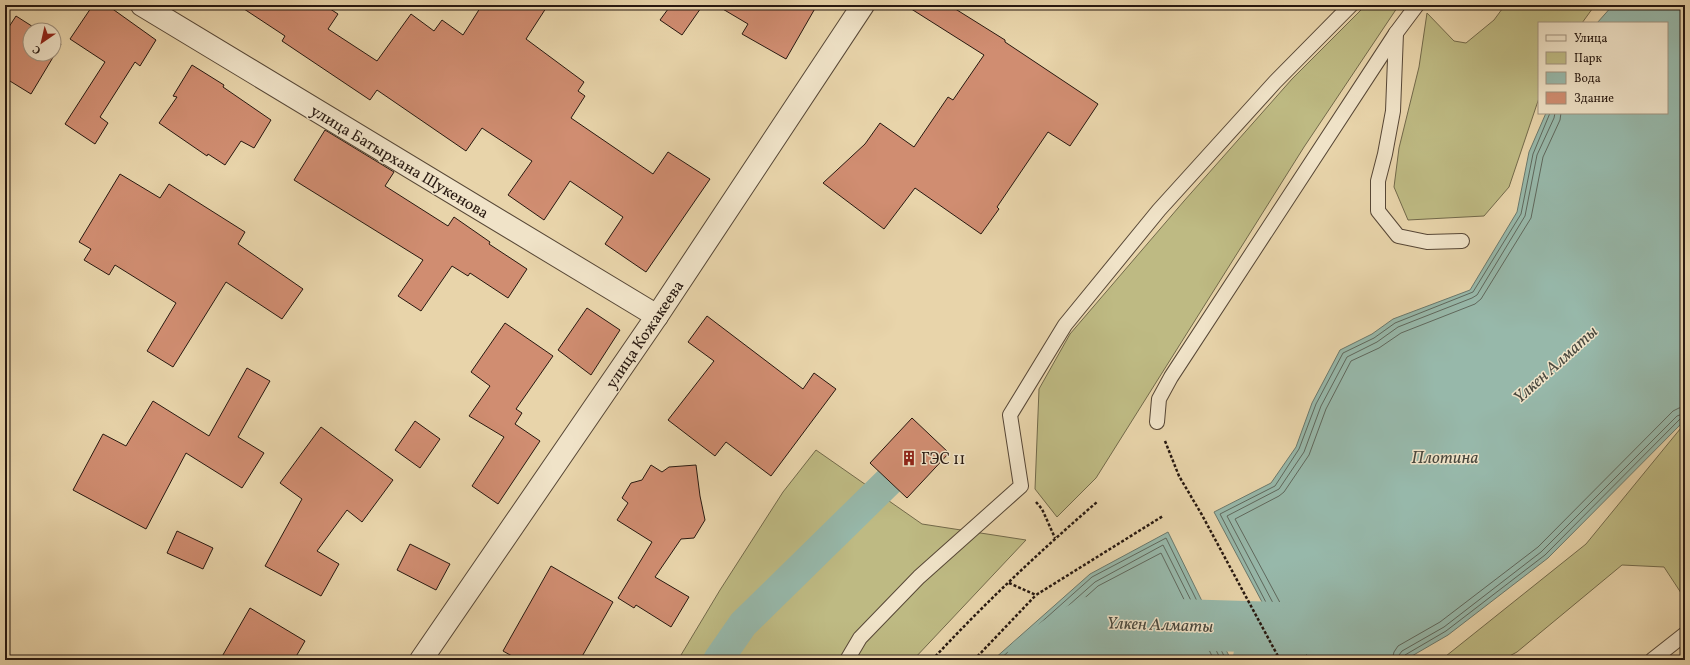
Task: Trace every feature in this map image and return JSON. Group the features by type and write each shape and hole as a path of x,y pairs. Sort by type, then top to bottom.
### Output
{"street":[{"name":"улица Батырхана Шукенова","path":"142,5 657,316"},
{"name":"улица Кожакеева","path":"421,660 657,316 863,5"}],"lane":[{"path":"847,660 860,638 919,577 1021,486 1010,415 1065,325 1159,210 1275,82 1351,5"},
{"path":"1157,422 1159,398 1171,377 1396,33 1417,5"},
{"path":"1396,33 1393,111 1378,181 1378,212 1398,236 1427,242 1462,241"},
{"path":"1652,660 1685,634"}],"path":[{"path":"1157,422 1179,476 1202,515 1280,660"},
{"path":"1021,486 1042,509 1055,538"},
{"path":"932,660 961,628 1008,582 1055,538 1097,502"},
{"path":"974,660 1036,595 1163,516"},
{"path":"1008,582 1036,595"},
{"path":"936,656 940,660"}],"green space":[{"path":"1366,5 1399,5 1304,147 1096,478 1057,517 1035,489 1039,389 1070,334 1184,201 1292,79"},
{"path":"1505,5 1595,5 1583,22 1538,22 1538,101 1509,187 1484,216 1408,220 1394,187 1399,148 1419,67 1427,13 1454,41 1466,43 1494,20"},
{"path":"1685,423 1685,599 1664,567 1622,565 1517,652 1502,660 1441,660 1586,544"},
{"path":"816,450 922,524 1026,540 913,660 678,660 720,590 783,492"}],"water":[{"name":"Плотина","path":"1613,5 1685,5 1685,420 1548,558 1448,635 1405,660 1293,660 1214,512 1271,483 1296,447 1312,403 1340,350 1372,334 1393,319 1470,290 1517,212 1529,152 1546,114 1668,114 1668,22 1598,22"},
{"path":"1168,532 1231,660 993,660 1090,574"}],"building":[{"path":"93,5 107,5 156,40 140,66 135,62 100,117 108,123 95,144 65,124 105,62 70,39"},
{"path":"238,5 324,5 338,14 328,29 377,61 411,14 434,31 442,20 463,35 482,5 548,5 526,39 584,82 578,91 585,96 571,118 653,174 668,152 710,179 646,272 605,244 623,217 570,181 544,220 508,195 532,161 482,128 466,151 377,90 370,100 282,41 285,36"},
{"path":"671,5 703,5 682,35 660,20"},
{"path":"716,5 817,5 786,59 742,34 748,24"},
{"path":"905,5 949,5 1005,40 1005,42 1098,104 1070,146 1048,132 997,207 999,209 981,234 915,188 884,229 823,183 865,144 880,123 914,147 948,97 953,100 984,55"},
{"path":"16,16 25,22 22,22 22,62 50,62 31,94 5,78 5,33"},
{"path":"192,65 224,85 223,87 271,120 254,148 241,141 225,165 208,154 207,156 159,123 177,97 173,96"},
{"path":"325,130 394,172 385,186 448,226 454,217 490,242 489,244 527,269 508,298 470,273 468,276 452,266 421,311 398,296 423,260 294,180"},
{"path":"120,174 160,198 169,184 245,232 238,244 303,289 282,319 226,282 173,367 147,351 176,303 115,265 109,275 84,260 91,249 79,242"},
{"path":"587,308 620,330 591,375 558,350"},
{"path":"707,316 803,389 814,373 836,389 771,476 726,442 715,456 668,420 714,361 688,342"},
{"path":"505,323 553,356 516,409 522,413 515,424 540,441 498,504 472,486 504,437 469,416 490,386 471,372"},
{"path":"247,368 270,381 238,437 264,453 242,488 186,453 146,529 73,490 103,434 126,446 153,401 209,436"},
{"name":"ГЭС 11","path":"912,418 949,453 907,498 870,463"},
{"path":"415,421 440,439 420,468 395,450"},
{"path":"321,427 393,480 362,522 347,510 317,551 339,564 321,596 265,566 302,499 280,483"},
{"path":"651,465 662,472 669,467 696,465 705,520 694,538 681,539 655,577 689,597 671,627 636,605 634,608 618,598 652,542 617,520 628,503 622,498 631,483 642,480"},
{"path":"177,531 213,548 203,569 167,553"},
{"path":"410,544 450,564 436,590 397,570"},
{"path":"551,566 613,602 580,660 519,660 503,651"},
{"path":"250,608 305,641 294,660 220,660"}],"waterway":[{"path":"718,660 743,624 889,481"},
{"name":"Үлкен Алматы","path":"1258,660 1299,628 1342,601"},
{"name":"Үлкен Алматы","path":"1032,660 1063,638 1091,622 1299,628"}],"place":[{"name":"ГЭС 11","path":"909,458"}]}
